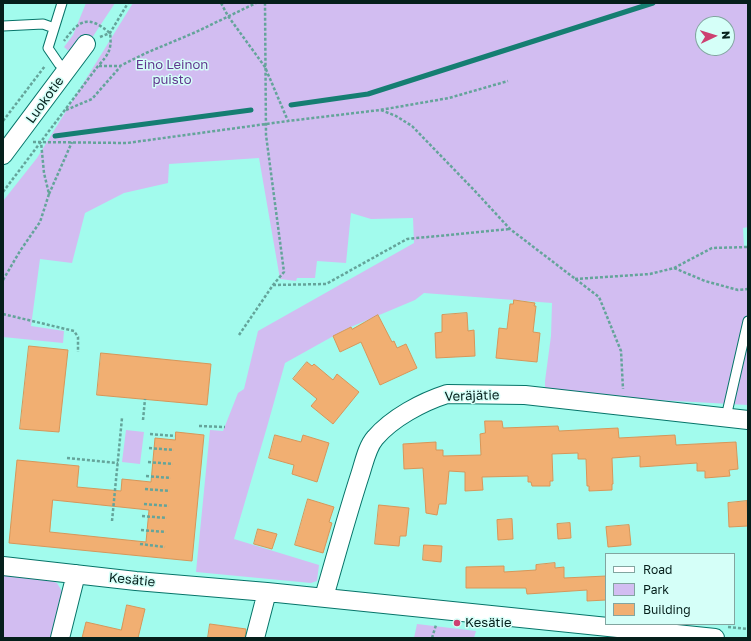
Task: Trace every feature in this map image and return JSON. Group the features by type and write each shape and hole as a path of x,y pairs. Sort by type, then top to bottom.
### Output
{"street":[{"name":"Luokotie","path":"8,149 86,44"},
{"name":"Veräjätie","path":"324,598 350,504 369,448 374,439 390,424 408,412 447,394 525,395 748,420"},
{"name":"Kesätie","path":"3,566 136,581 267,592 438,610 629,633 715,638"},
{"path":"60,638 76,574"},
{"path":"255,638 267,592"}],"lane":[{"path":"62,3 48,48 59,64 67,70"},
{"path":"3,26 43,24 54,28"},
{"path":"726,417 748,321"}],"path":[{"path":"86,44 110,33 128,3"},
{"path":"221,3 228,16 265,67 288,121"},
{"path":"65,110 92,98 120,66 256,3"},
{"path":"240,335 273,284 284,272 266,135 265,3"},
{"path":"3,192 98,66 107,57 111,45 110,33"},
{"path":"98,66 120,66"},
{"path":"8,149 41,142 127,143 380,110 449,98 508,81"},
{"path":"380,110 396,116 412,126 510,229 599,297 621,351 624,405"},
{"path":"41,142 44,173 49,194"},
{"path":"3,280 20,251 40,222 49,194 72,142"},
{"path":"273,284 326,284 407,239 510,229"},
{"path":"575,279 650,274 674,268 712,248 748,247"},
{"path":"674,268 705,281 738,290 748,289"},
{"path":"3,314 74,331 78,337 78,352"},
{"path":"143,420 145,399"},
{"path":"112,521 122,418"},
{"path":"198,426 225,427"},
{"path":"150,434 175,436"},
{"path":"149,448 174,450"},
{"path":"67,458 118,463"},
{"path":"148,462 173,464"},
{"path":"146,476 171,478"},
{"path":"145,489 170,491"},
{"path":"144,504 169,506"},
{"path":"142,516 168,518"},
{"path":"141,530 166,532"},
{"path":"140,544 165,547"}],"green space":[{"path":"86,3 115,3 78,59 64,47 73,35"},
{"name":"Eino Leinon puisto","path":"133,3 748,3 748,227 743,228 744,248 748,248 748,405 549,394 545,388 545,381 551,336 552,303 424,293 415,300 346,329 285,363 234,539 319,565 317,581 311,583 196,572 210,430 223,431 238,393 244,389 258,331 414,243 413,218 371,219 351,213 346,263 317,261 315,278 297,278 296,281 280,279 259,158 169,164 168,183 124,193 85,213 72,263 40,259 31,326 64,331 63,343 3,337 3,201 37,158"},
{"path":"126,430 144,432 140,464 122,462"},
{"path":"3,575 52,581 57,583 63,593 54,638 3,638"},
{"path":"417,624 476,631 474,638 414,638"}],"building":[{"path":"514,300 535,303 534,306 536,306 533,332 540,333 537,362 496,358 499,328 507,329 510,304 513,304"},
{"path":"467,313 468,331 474,330 475,356 436,358 435,333 442,332 442,315"},
{"path":"378,315 392,342 394,341 397,348 406,344 417,368 380,385 361,342 340,352 333,336 351,327 352,329"},
{"path":"29,346 68,350 59,432 20,429"},
{"path":"101,353 211,364 207,405 97,395"},
{"path":"307,362 312,366 314,364 333,380 337,374 359,392 333,424 311,406 317,399 293,379"},
{"path":"485,421 502,421 503,428 558,426 559,431 618,428 619,438 675,435 676,445 736,442 738,469 729,470 730,476 705,478 705,471 697,471 697,463 640,467 640,456 612,458 612,490 589,491 589,486 587,486 586,459 578,459 578,453 552,454 553,481 550,481 550,486 532,486 531,482 528,482 528,476 482,477 483,490 465,491 465,472 449,471 446,504 439,504 437,515 426,513 423,468 404,469 403,444 436,442 436,450 443,450 443,456 481,455 480,434 485,433"},
{"path":"176,432 204,435 192,561 9,543 17,460 79,466 77,487 121,491 122,479 151,482 155,438 175,440","holes":["53,500 149,510 146,542 50,532"]},
{"path":"275,435 301,442 303,435 329,443 317,482 292,474 294,465 269,458"},
{"path":"308,499 334,507 329,522 332,523 323,553 295,545"},
{"path":"747,501 748,526 729,527 728,503"},
{"path":"379,505 409,508 406,536 400,536 399,546 375,544"},
{"path":"512,519 513,539 498,540 497,520"},
{"path":"570,523 571,538 558,539 557,524"},
{"path":"629,525 631,545 608,547 606,527"},
{"path":"258,529 277,534 272,549 254,544"},
{"path":"424,545 442,546 441,562 423,560"},
{"path":"555,563 555,568 564,567 564,578 605,576 605,600 587,601 587,590 527,594 526,588 466,588 466,567 504,566 504,572 536,570 536,565"},
{"path":"127,605 145,609 138,638 82,638 86,622 121,630"},
{"path":"210,624 246,629 245,638 208,638"}],"waterway":[{"path":"291,105 368,94 653,3"},
{"path":"55,136 251,110"}],"place":[{"name":"Kesätie","path":"457,623"}]}
